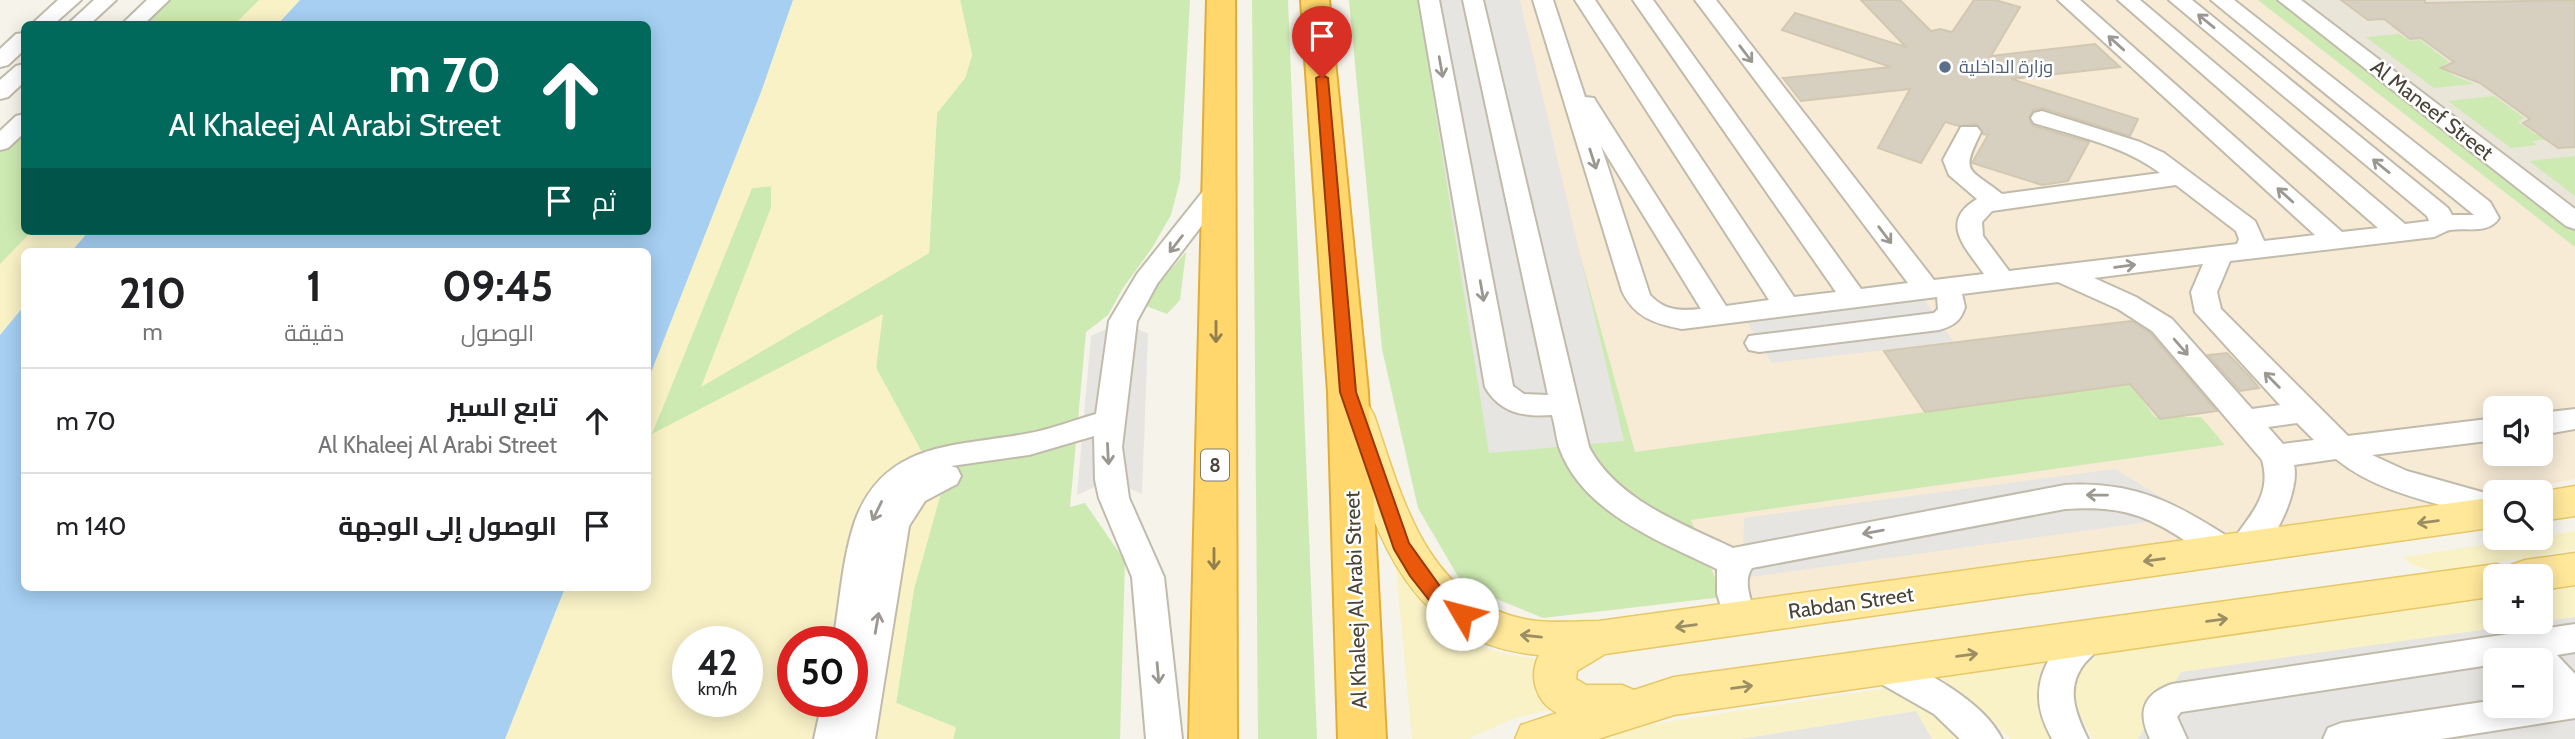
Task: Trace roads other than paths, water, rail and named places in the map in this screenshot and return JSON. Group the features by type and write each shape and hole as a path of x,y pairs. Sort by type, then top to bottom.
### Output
{"highway":[{"name":"8","path":"1213,739 1221,0"},
{"name":"Al Khaleej Al Arabi Street","path":"1315,0 1348,392 1362,739"}],"main road":[{"name":"Rabdan Street","path":"1348,392 1401,544 1417,571 1436,594 1462,614 1490,627 1512,633 1558,638 1599,638 2483,512"},
{"path":"2553,504 2575,501"},
{"path":"2553,572 2575,569"},
{"path":"1599,638 1556,662 1554,677 1563,694 1583,705 1599,707 2483,582"},
{"path":"1537,739 1674,696"}],"street":[{"path":"46,21 71,0"},
{"path":"82,21 106,0"},
{"path":"135,21 159,0"},
{"path":"1429,0 1499,387 1508,399 1517,404 1565,404"},
{"path":"1473,0 1581,465 1598,486 1622,505 1735,563"},
{"path":"1543,0 1638,300 1656,314 1669,318 1682,320 2434,229 2443,221"},
{"path":"1585,0 1787,307"},
{"path":"1643,0 1854,299"},
{"path":"1705,0 1936,289 1951,298 1953,310 1939,321 1759,343"},
{"path":"2068,0 2336,240"},
{"path":"2128,0 2400,233"},
{"path":"2179,0 2439,213 2443,221"},
{"path":"2221,0 2481,207 2487,215 2487,218 2479,222 2456,224 2443,221"},
{"name":"Al Maneef Street","path":"2288,0 2575,221"},
{"path":"0,60 21,42"},
{"path":"1564,68 1718,315"},
{"path":"0,92 21,74"},
{"path":"2042,118 2132,147 2156,158 2246,227 2252,239 2234,252 2204,292 2208,313 2304,412 2342,449 2360,462 2398,480 2483,506"},
{"path":"0,143 21,124"},
{"path":"1969,132 1955,160 1957,170 1994,201"},
{"path":"2002,281 1968,229 1977,209 1994,201 2183,177"},
{"path":"1164,739 1148,577 1114,498 1107,447 1123,321 1146,280 1217,190"},
{"path":"1740,618 1730,579 1735,563 1753,554 2065,497 2096,494 2125,497 2155,508 2235,549 2280,496 2283,478 2276,456 2169,332 2119,299 2062,274"},
{"path":"2153,319 2208,313"},
{"path":"2246,420 2304,412"},
{"path":"2553,422 2575,419"},
{"path":"857,739 894,525 899,513 923,486 939,478 988,462 1019,446 1110,420"},
{"path":"2276,456 2483,431"},
{"path":"853,626 872,521 886,495 908,473 938,457 978,448 1019,446"},
{"path":"2070,739 2062,727 2056,704 2056,683 2062,665 2074,650 2089,638"},
{"path":"2552,648 2575,638"},
{"path":"2169,739 2162,728 2159,712 2172,699 2483,661"},
{"path":"1881,667 1945,703 1983,739"},
{"path":"2553,673 2575,697"},
{"path":"2341,739 2575,703"},
{"path":"832,739 836,717"}],"water":[{"path":"300,0 793,0 761,92 651,372 651,248 74,248 86,235 651,235 651,21 281,21"},
{"path":"21,310 21,591 564,591 505,739 0,739 0,335"}],"place":[{"name":"وزارة الداخلية","path":"1945,67"}]}
